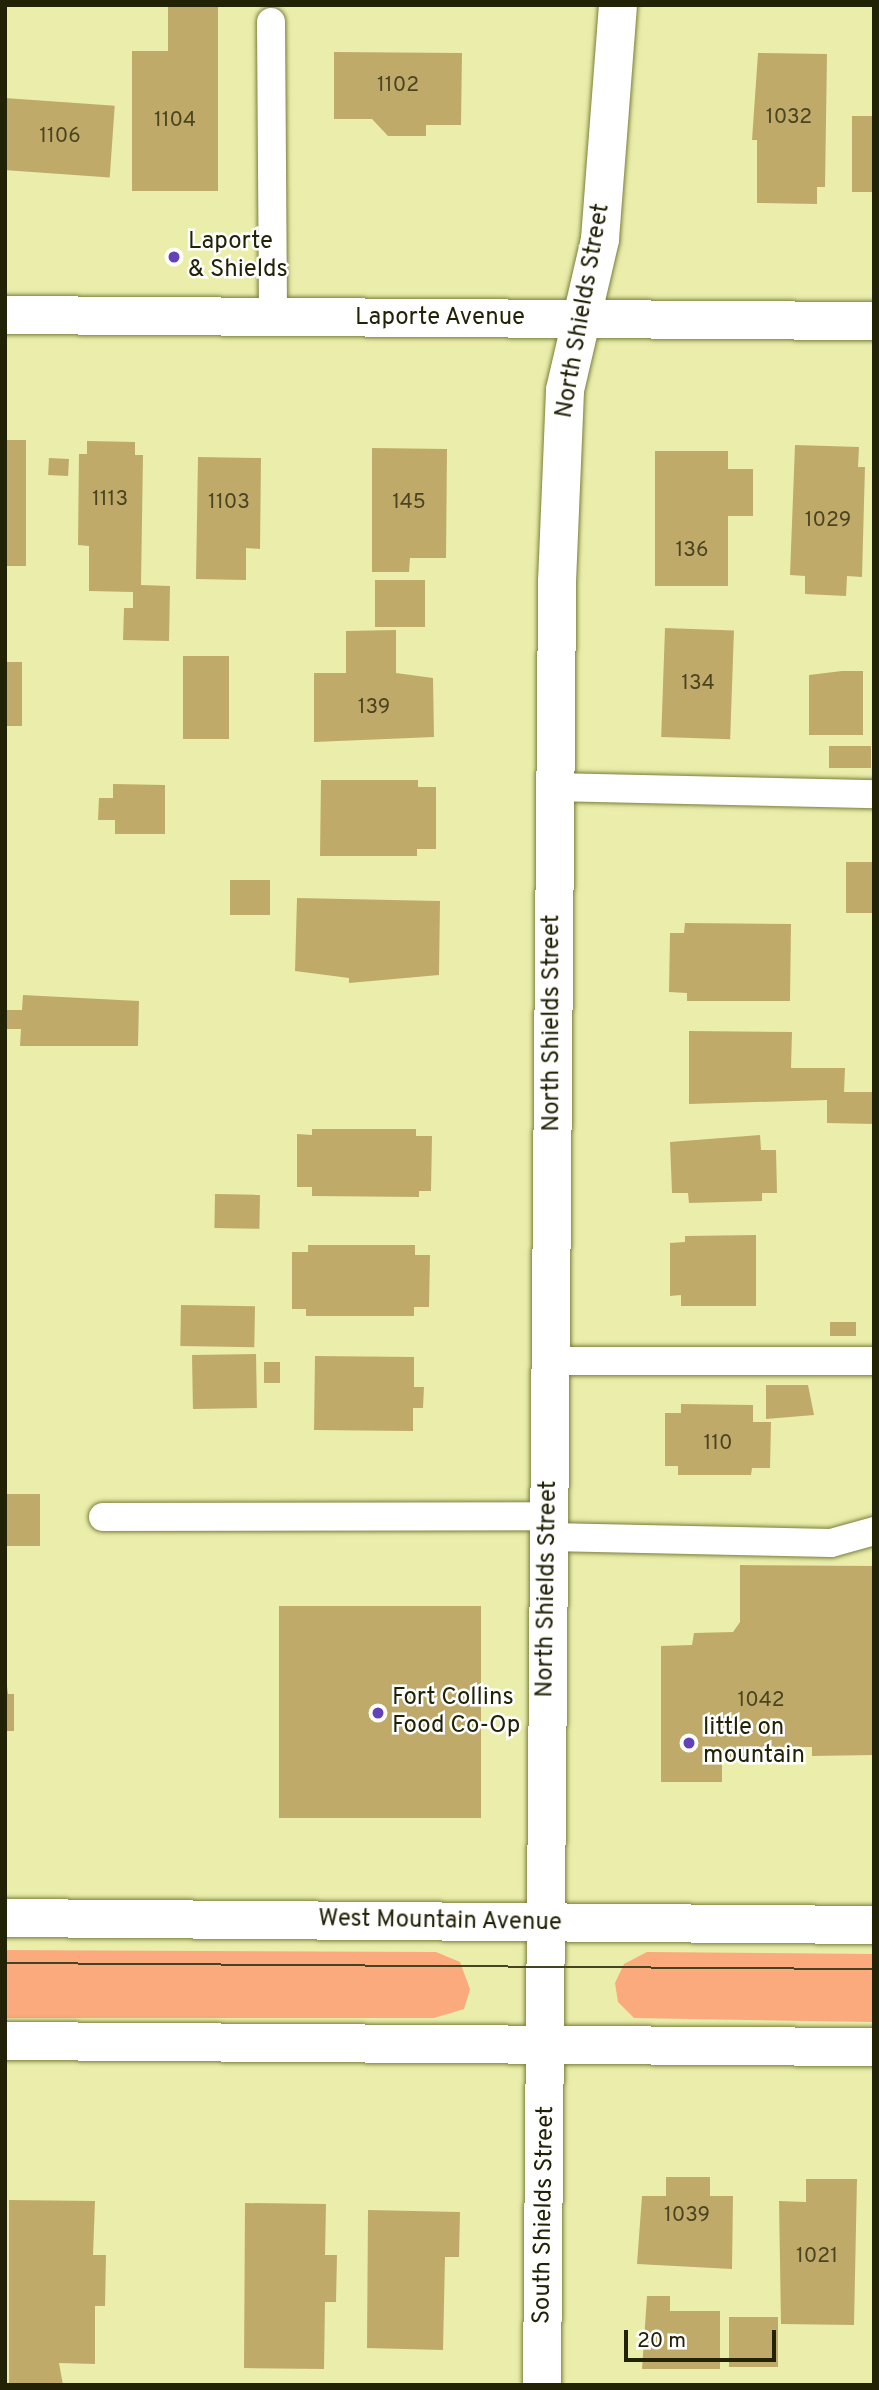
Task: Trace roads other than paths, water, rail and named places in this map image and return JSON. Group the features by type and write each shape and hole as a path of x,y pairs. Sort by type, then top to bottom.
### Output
{"street":[{"name":"North Shields Street","path":"547,2045 555,787 565,390 600,239 618,5"},
{"name":"Laporte Avenue","path":"5,315 874,321"},
{"name":"West Mountain Avenue","path":"5,1918 874,1925"},
{"path":"5,2041 874,2047"},
{"name":"South Shields Street","path":"542,2385 547,2045"}],"lane":[{"path":"271,22 273,317"},
{"path":"555,787 874,794"},
{"path":"550,1361 874,1361"},
{"path":"103,1517 549,1527 831,1544 874,1531"}],"tram line":[{"path":"5,1963 874,1969"}],"place":[{"name":"Laporte & Shields","path":"174,257"},
{"name":"Fort Collins Food Co-Op","path":"378,1713"},
{"name":"little on mountain","path":"689,1743"}]}
